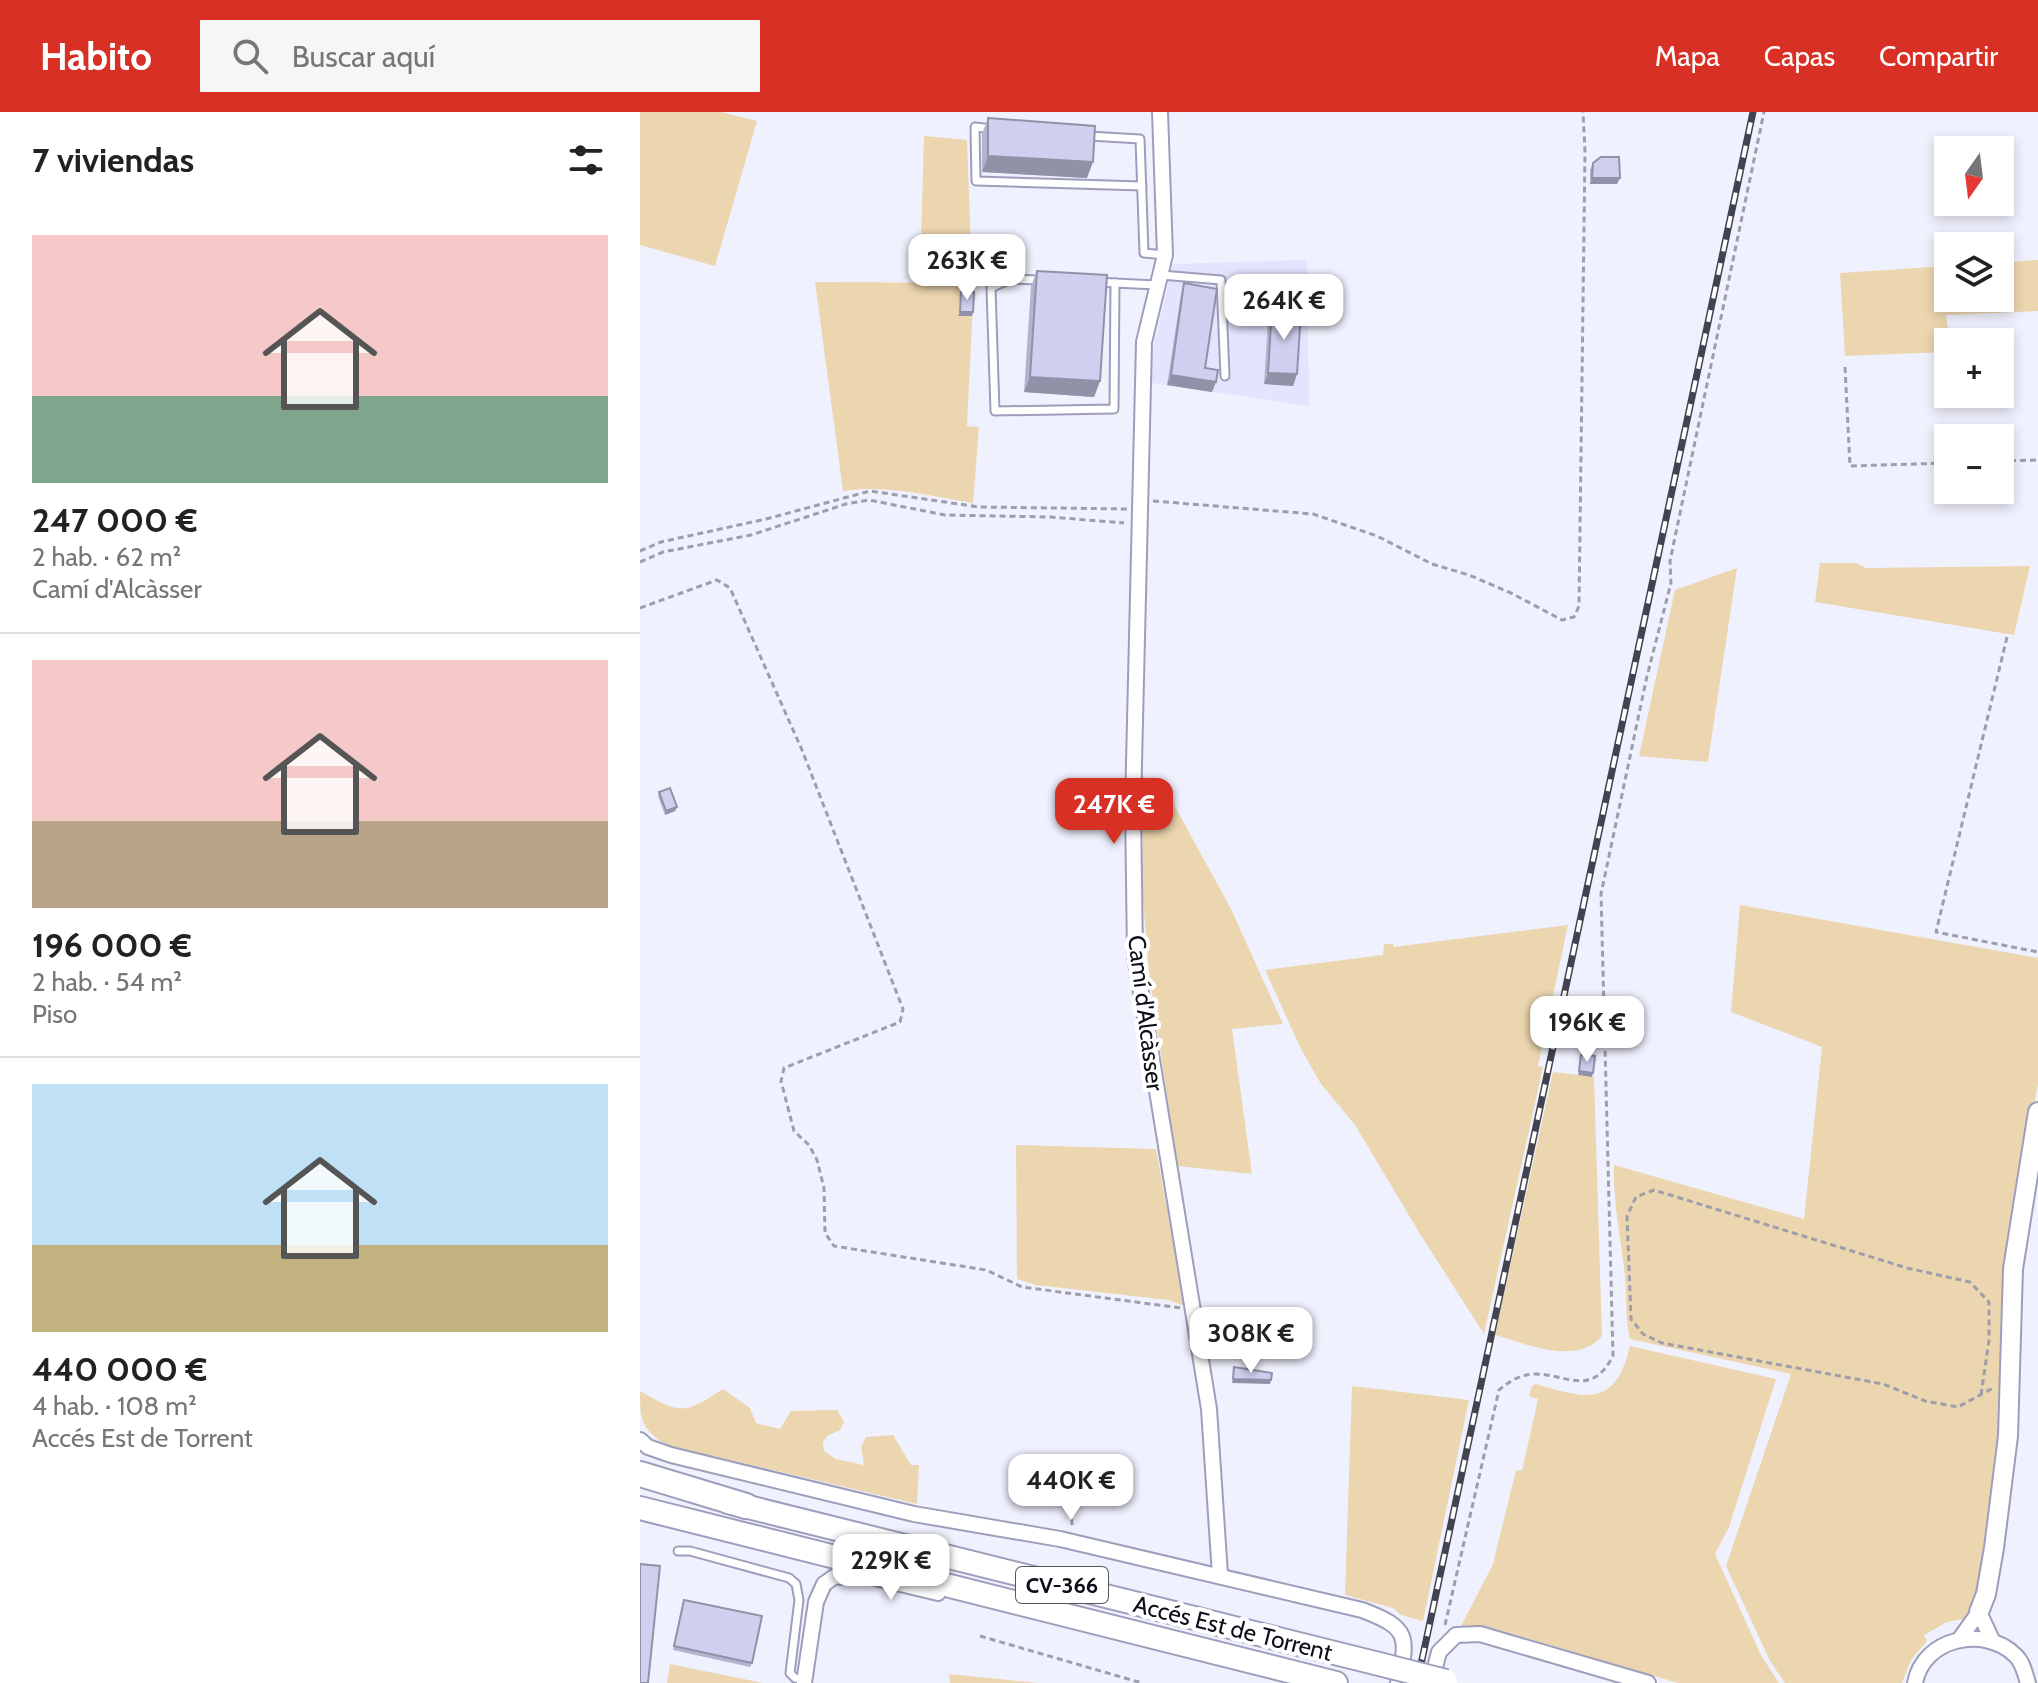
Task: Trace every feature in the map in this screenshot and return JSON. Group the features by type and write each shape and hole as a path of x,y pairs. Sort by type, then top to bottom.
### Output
{"highway":[{"path":"640,1477 746,1506"}],"main road":[{"name":"Accés Est de Torrent","path":"746,1506 1444,1682"},
{"name":"Accés Est de Torrent","path":"640,1508 1336,1683"}],"street":[{"name":"Camí d'Alcàsser","path":"1160,112 1165,255 1144,342 1133,806 1135,956 1209,1409 1220,1575"},
{"path":"1959,1640 1979,1612 1986,1594 1994,1548 2008,1436 2013,1269 2038,1112"},
{"path":"640,1440 648,1447 671,1455 900,1511 1072,1542 1362,1610 1385,1618 1401,1631 1406,1647 1398,1683"},
{"path":"804,1682 818,1593 834,1577 863,1575 948,1595 1010,1601"},
{"path":"1979,1612 1993,1642"},
{"path":"1444,1682 1439,1652 1456,1635 1480,1634 1648,1683"},
{"path":"1915,1683 1925,1660 1946,1643 1973,1637 1993,1642 2038,1667"},
{"path":"2018,1657 2028,1683"}],"lane":[{"path":"1005,130 975,127 976,181 1142,186"},
{"path":"1080,135 1140,139 1144,253 1165,255"},
{"path":"1055,281 1010,279 991,288 995,411 1114,409 1115,283"},
{"path":"1085,282 1221,280 1225,376"},
{"path":"678,1551 690,1551 789,1578 796,1584 799,1600 790,1673 804,1682"}],"path":[{"path":"640,551 661,542 766,519 870,491 979,507 1141,505 1313,514 1377,536 1432,564 1469,575 1562,620 1574,617 1579,606 1583,112"},
{"path":"1439,1652 1499,1390 1512,1379 1537,1374 1573,1382 1592,1379 1606,1370 1613,1356 1601,894 1647,676 1671,583 1670,561 1764,112"},
{"path":"1845,367 1850,466 1934,463"},
{"path":"2014,461 2038,460"},
{"path":"640,562 663,552 751,535 846,504 869,500 945,515 1050,517 1124,523"},
{"path":"640,608 717,580 730,588 802,750 898,992 903,1009 900,1022 784,1068 781,1081 794,1131 809,1145 817,1160 824,1188 825,1233 834,1246 986,1270 1022,1287 1164,1304 1192,1311"},
{"path":"2007,637 1936,932 2038,952"},
{"path":"1981,1395 1989,1340 1989,1302 1970,1282 1907,1268 1654,1190 1636,1197 1627,1216 1631,1319 1643,1334 1662,1343 1883,1384 1925,1401 1958,1407 1981,1395 2009,1380"},
{"path":"1070,1469 1072,1542"},
{"path":"980,1636 1142,1683"}],"shaded area":[{"path":"640,112 721,112 757,121 715,266 640,245"},
{"path":"924,136 967,140 972,274 920,274"},
{"path":"1307,260 1309,406 1151,383 1153,349 1173,264"},
{"path":"2038,260 2038,311 1946,315 1948,328 1934,328 1934,353 1845,356 1840,273 1934,267 1934,312 2014,312 2014,262"},
{"path":"815,282 974,283 967,426 979,427 973,503 892,490 843,491"},
{"path":"1820,563 1856,563 1866,568 2030,566 2014,635 1815,602"},
{"path":"1737,568 1708,762 1639,756 1675,590"},
{"path":"1142,776 1167,792 1231,909 1283,1024 1232,1029 1252,1174 1177,1166 1149,972 1143,901"},
{"path":"1740,905 2038,958 2038,1085 2025,1146 2001,1448 1974,1617 1947,1622 1924,1635 1927,1641 1911,1660 1902,1683 1785,1683 1770,1661 1726,1566 1791,1374 1630,1339 1614,1165 1804,1219 1822,1047 1731,1012"},
{"path":"1568,925 1538,1066 1543,1067 1484,1334 1355,1125 1321,1084 1301,1049 1265,970 1383,955 1384,944 1393,944 1393,947"},
{"path":"1553,1072 1594,1077 1602,1336 1580,1350 1551,1350 1495,1335"},
{"path":"1016,1145 1156,1149 1185,1306 1168,1300 1036,1285 1017,1279"},
{"path":"1630,1346 1776,1379 1729,1527 1715,1554 1761,1655 1779,1683 1678,1683 1513,1634 1459,1630 1493,1564 1516,1470 1522,1471 1538,1399 1529,1396 1532,1386 1536,1384 1584,1395 1596,1394 1616,1380"},
{"path":"1352,1386 1469,1400 1423,1621 1401,1615 1393,1608 1345,1595"},
{"path":"723,1389 750,1408 756,1423 780,1429 791,1411 837,1410 844,1422 840,1430 827,1436 823,1442 824,1451 836,1459 864,1465 861,1447 866,1437 893,1435 911,1465 919,1465 917,1504 666,1445 651,1434 644,1423 640,1391 664,1404 682,1408 699,1404"},
{"path":"670,1664 763,1683 667,1683"},
{"path":"949,1674 1039,1683 950,1683"}],"building":[{"path":"988,118 1095,126 1093,162 988,156"},
{"path":"1601,157 1619,157 1620,178 1592,178 1593,163"},
{"path":"1037,271 1107,275 1100,381 1030,377"},
{"path":"1283,280 1297,280 1297,292 1283,293"},
{"path":"1184,283 1217,289 1205,368 1218,370 1216,382 1171,375"},
{"path":"961,292 974,292 973,312 960,312"},
{"path":"1272,309 1301,311 1297,374 1268,373"},
{"path":"670,788 677,807 666,811 659,792"},
{"path":"1581,1055 1595,1056 1593,1073 1579,1071"},
{"path":"1234,1367 1272,1373 1271,1380 1233,1379"},
{"path":"640,1564 660,1566 648,1683 640,1683"},
{"path":"684,1600 762,1616 752,1663 674,1646"}],"railway":[{"path":"1417,1683 1753,112"}]}
